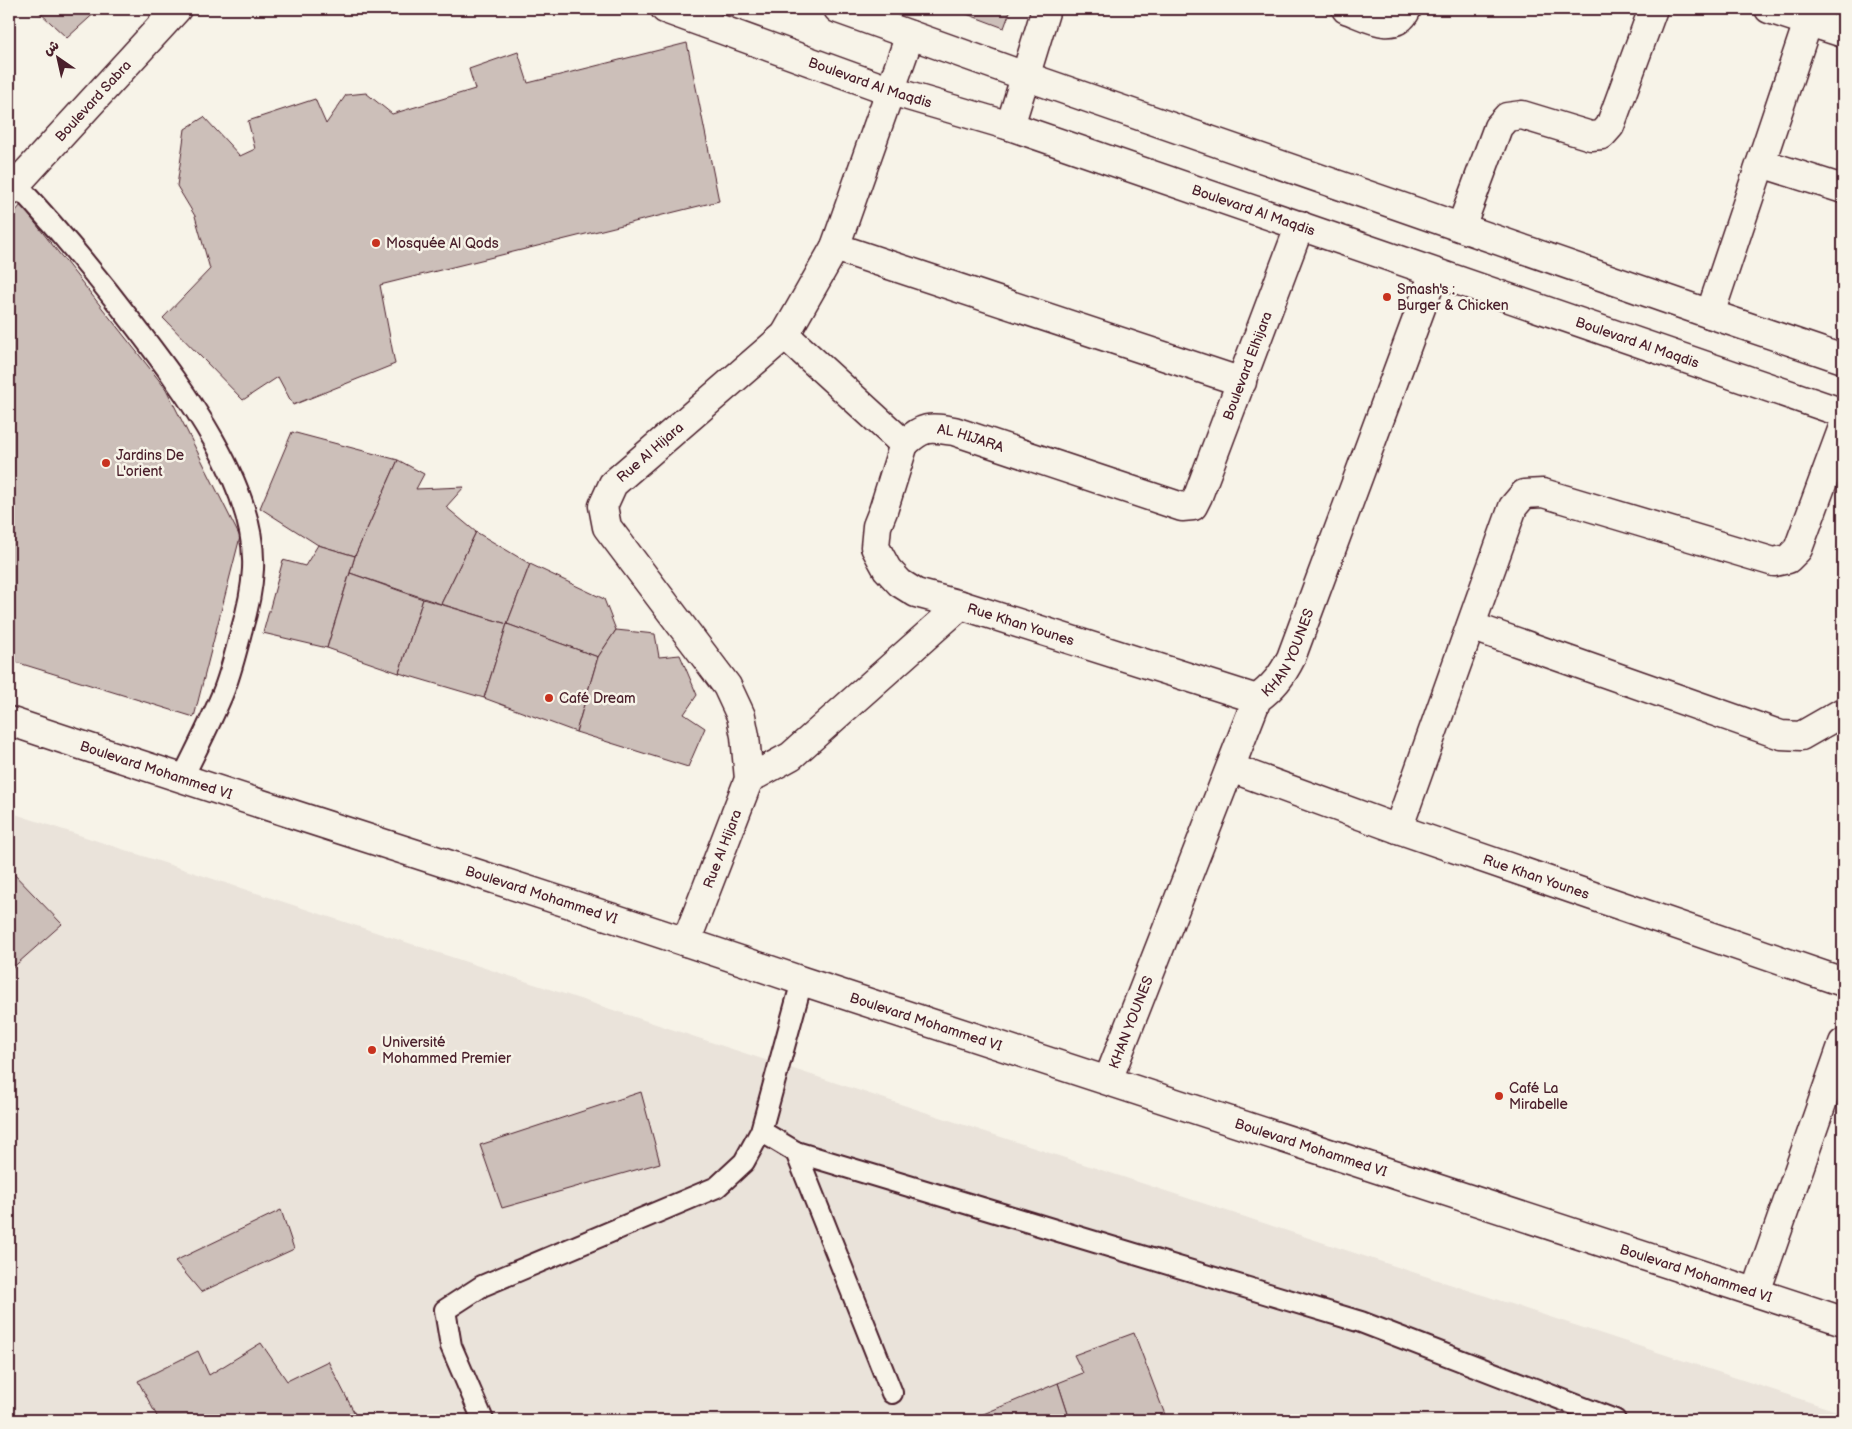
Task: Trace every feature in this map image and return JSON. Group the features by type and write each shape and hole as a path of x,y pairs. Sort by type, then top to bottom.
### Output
{"street":[{"name":"Boulevard Sabra","path":"11,183 177,9"},
{"name":"Boulevard Al Maqdis","path":"665,9 891,91 1010,126 1843,413"},
{"path":"838,9 1025,76 1710,314 1843,358"},
{"path":"1010,126 1046,9"},
{"path":"1346,9 1387,23 1396,22 1404,16 1407,9"},
{"path":"1461,227 1498,127 1508,117 1522,115 1591,136 1602,135 1610,126 1654,9"},
{"path":"1769,9 1843,33"},
{"path":"1710,314 1808,22"},
{"name":"Rue Al Hijara","path":"686,942 748,779 745,736 741,716 727,686 607,528 603,506 613,484 785,335 835,247 910,35"},
{"path":"1761,163 1843,189"},
{"name":"Boulevard Elhijara","path":"1193,506 1242,382 1300,225"},
{"path":"835,247 1242,382"},
{"name":"KHAN YOUNES","path":"1108,1080 1257,699 1272,688 1284,673 1291,658 1434,273"},
{"path":"785,335 904,444 883,512 876,526 874,547 887,569 900,583 916,593 961,605"},
{"path":"1398,829 1513,507 1524,494 1543,493 1774,562 1788,559 1798,549 1843,427"},
{"name":"AL HIJARA","path":"904,444 917,432 933,428 954,431 1182,508 1193,506"},
{"name":"Rue Khan Younes","path":"748,779 791,756 961,605 1257,699"},
{"path":"1471,626 1782,735 1801,736 1843,712"},
{"name":"Boulevard Mohammed VI","path":"9,721 1843,1321"},
{"name":"Rue Khan Younes","path":"1231,768 1398,829 1843,982"},
{"path":"1756,1292 1843,1042"}],"lane":[{"path":"11,183 54,224 108,290 167,368 217,447 234,485 246,519 253,550 253,569 245,619 223,691 182,779"},
{"path":"482,1420 451,1346 445,1310 482,1286 717,1187 744,1162 761,1131 802,981"},
{"path":"761,1131 796,1152 1361,1322 1614,1420"},
{"path":"796,1152 892,1393"}],"shaded area":[{"name":"Université Mohammed Premier","path":"9,812 1843,1413 1843,1420 9,1420"}],"building":[{"path":"36,9 99,9 67,38"},
{"path":"956,9 1011,9 1004,28"},
{"name":"Mosquée Al Qods","path":"687,43 719,201 380,285 395,364 293,405 278,377 243,400 163,318 210,269 195,216 177,186 185,129 204,117 240,156 255,149 248,121 315,99 326,124 346,95 366,93 392,114 475,89 469,69 518,52 528,83"},
{"name":"Jardins De L'orient","path":"21,205 166,389 240,537 194,717 9,660 9,219"},
{"path":"292,432 398,460 355,556 318,545 260,508"},
{"path":"398,460 424,474 416,489 464,487 446,507 476,532 441,604 350,573 355,556"},
{"path":"476,532 530,564 507,624 441,604"},
{"path":"318,545 355,556 327,648 263,633 283,560 305,566"},
{"path":"530,564 604,599 616,630 598,657 507,624"},
{"path":"350,573 423,599 399,673 327,648"},
{"path":"423,599 507,624 484,698 399,673"},
{"path":"507,624 598,657 576,732 484,698"},
{"path":"616,630 655,634 659,657 680,655 697,695 684,714 705,728 688,767 576,732 598,657"},
{"path":"9,869 62,924 9,971"},
{"path":"641,1092 660,1163 502,1208 480,1145"},
{"path":"281,1210 294,1249 201,1292 175,1261"},
{"path":"1134,1333 1167,1420 1070,1420 1058,1383 1083,1373 1074,1355"},
{"path":"261,1343 287,1381 328,1361 358,1420 159,1420 138,1381 198,1351 209,1375"},
{"path":"1058,1383 1070,1420 969,1420"}],"place":[{"name":"Mosquée Al Qods","path":"376,243"},
{"name":"Smash's : Burger & Chicken","path":"1387,297"},
{"name":"Jardins De L'orient","path":"106,463"},
{"name":"Café Dream","path":"549,698"},
{"name":"Université Mohammed Premier","path":"372,1050"},
{"name":"Café La Mirabelle","path":"1499,1096"}]}
